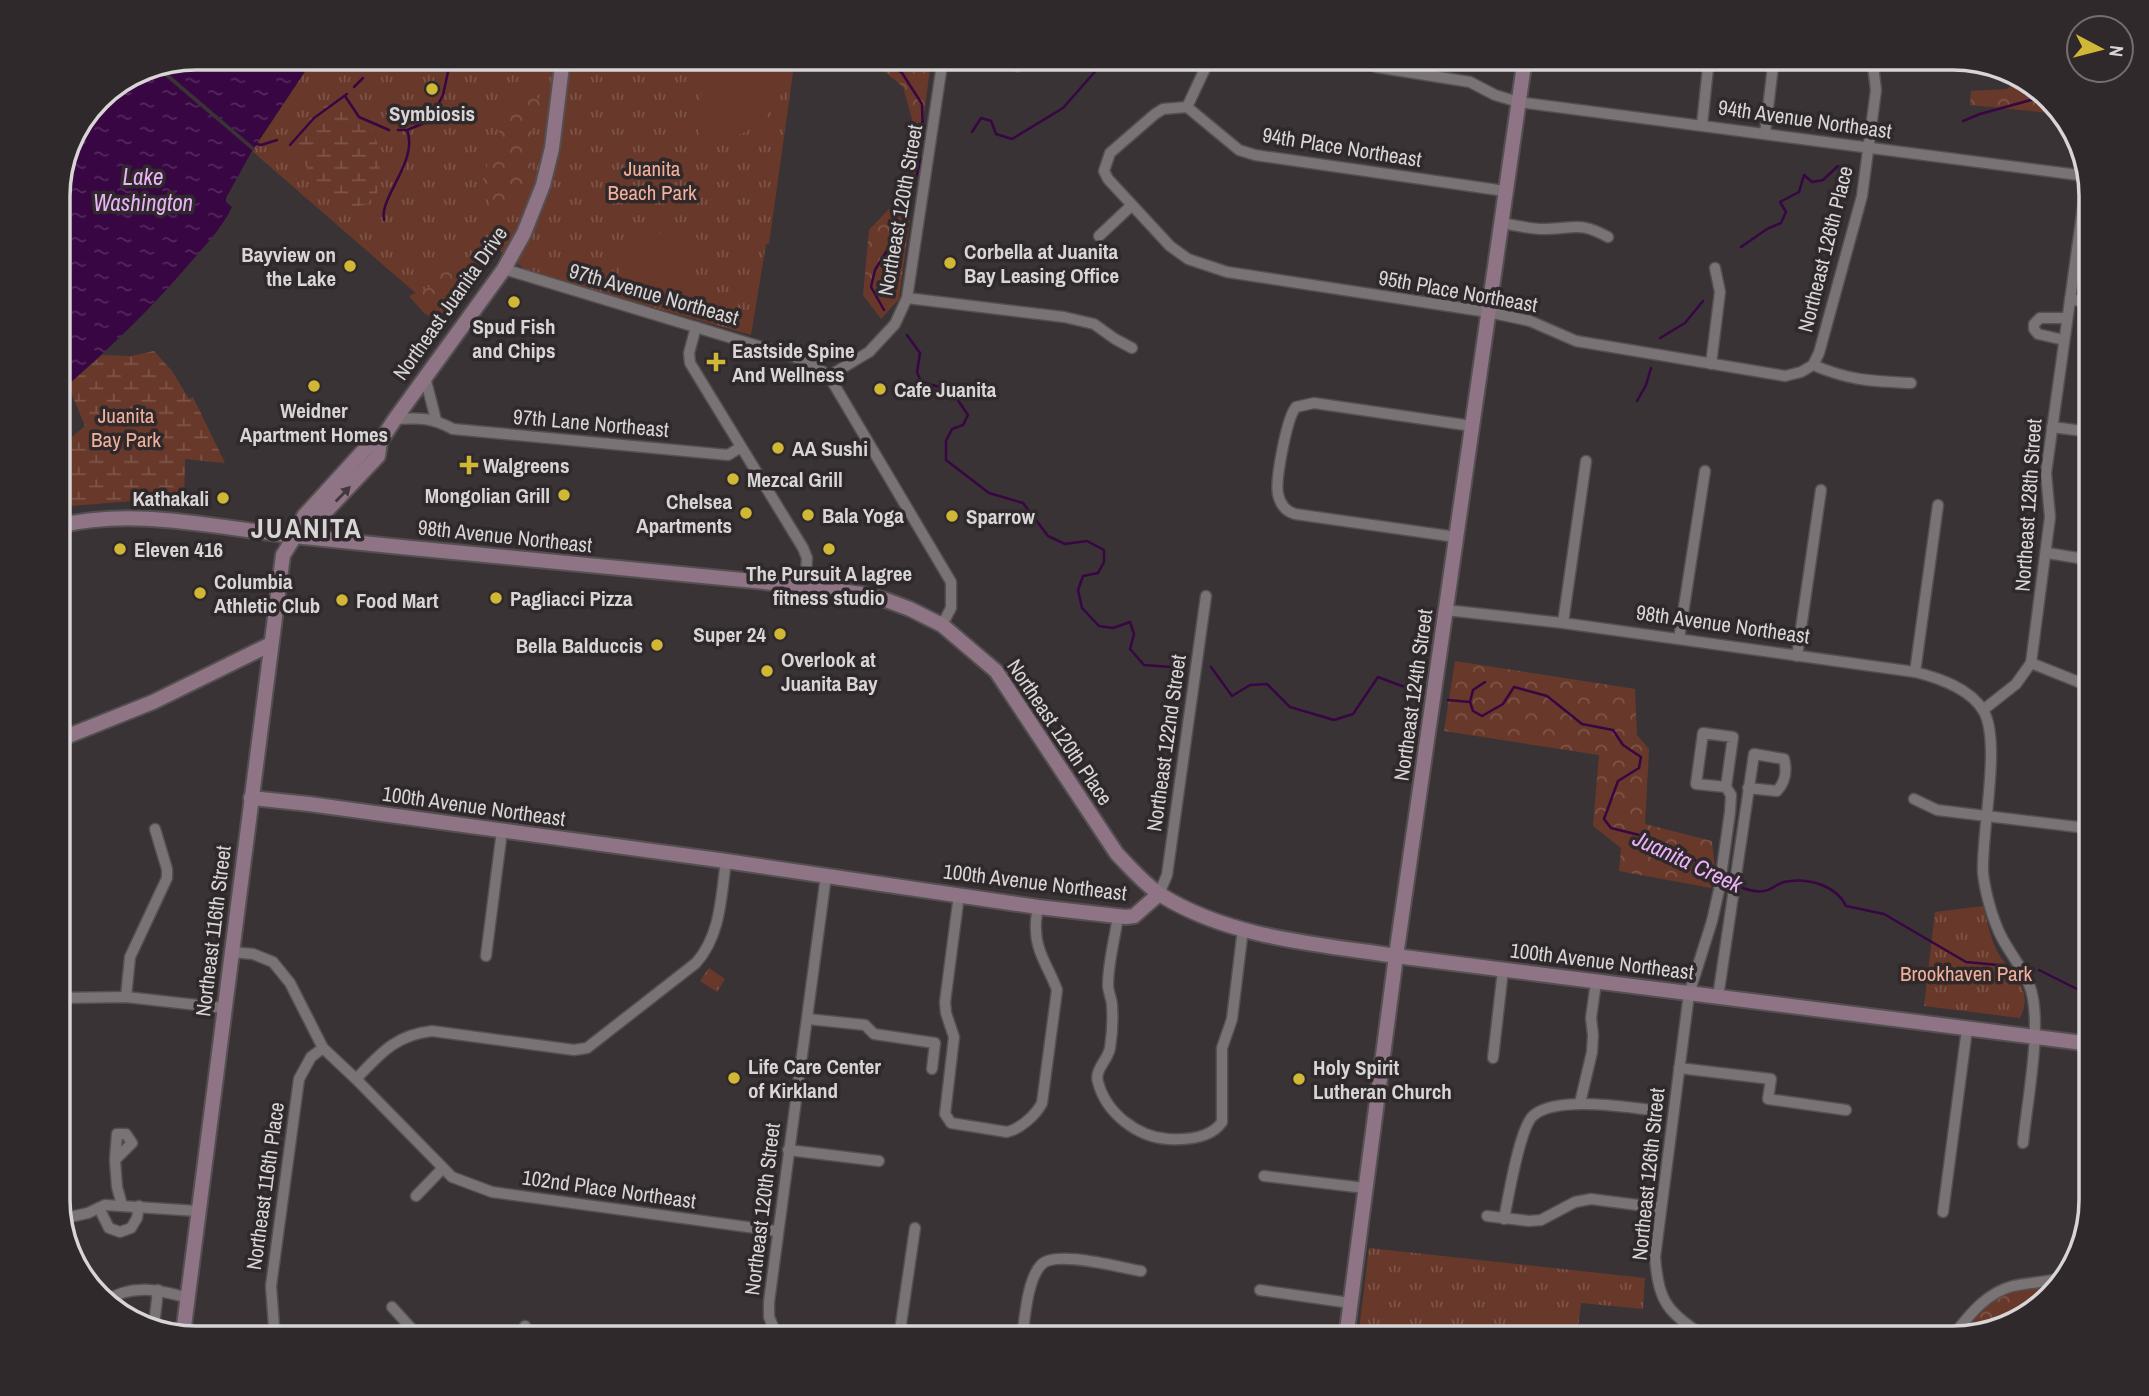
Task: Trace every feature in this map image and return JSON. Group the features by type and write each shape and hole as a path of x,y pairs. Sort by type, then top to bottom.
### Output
{"main road":[{"name":"Northeast Juanita Drive","path":"295,537 304,516 367,447 380,442 504,269 524,233 542,185 552,148 562,70"},
{"name":"Northeast 124th Street","path":"1347,1326 1396,957 1523,70"},
{"name":"98th Avenue Northeast","path":"70,523 139,518 295,537 804,586 886,600 942,625"},
{"name":"Northeast 116th Street","path":"184,1325 283,555 295,537"},
{"name":"Northeast 120th Place","path":"942,625 996,671 1118,854 1159,894"},
{"path":"70,735 153,702 271,644"},
{"name":"100th Avenue Northeast","path":"251,798 1118,916 1134,916 1159,894 1209,920 1284,939 1396,957 2079,1043"}],"street":[{"name":"Northeast 120th Street","path":"829,376 869,352 895,324 907,298 941,70"},
{"path":"1187,107 1204,70"},
{"name":"94th Avenue Northeast","path":"1395,70 1470,82 1518,102 2078,176"},
{"path":"1702,125 1708,70"},
{"path":"1765,133 1773,70"},
{"name":"Northeast 126th Place","path":"1813,365 1819,353 1857,217 1876,90 1874,70"},
{"name":"95th Place Northeast","path":"1187,107 1163,109 1155,114 1110,153 1104,171 1131,206 1170,246 1204,266 1227,272 1488,312 1530,321 1576,341 1711,364 1785,376 1801,372 1813,365"},
{"name":"94th Place Northeast","path":"1187,107 1239,150 1255,155 1506,191"},
{"path":"1098,236 1131,206"},
{"path":"1502,223 1546,229 1571,226 1592,228 1608,237"},
{"name":"Northeast 128th Street","path":"2031,663 2050,517 2046,473 2067,318 2079,258"},
{"path":"1711,364 1720,292 1715,268"},
{"name":"97th Avenue Northeast","path":"504,269 807,361 829,376"},
{"path":"907,298 1064,317 1094,324 1132,348"},
{"path":"2070,299 2079,301"},
{"path":"2064,340 2038,334 2034,324 2040,318 2067,318"},
{"path":"696,327 689,353 690,363 803,548 807,558 804,586"},
{"path":"1813,365 1840,376 1868,381 1911,383"},
{"path":"425,376 436,420"},
{"path":"829,376 951,582 951,608 942,625"},
{"path":"1456,537 1295,514 1284,508 1277,491 1288,422 1296,407 1314,403 1472,426"},
{"name":"97th Lane Northeast","path":"395,419 436,420 453,429 728,455 741,447"},
{"path":"2052,427 2079,430"},
{"path":"1563,623 1586,461"},
{"path":"1679,639 1705,471"},
{"path":"1797,656 1821,491"},
{"path":"1915,672 1938,505"},
{"path":"2047,552 2079,558"},
{"name":"Northeast 122nd Street","path":"1159,894 1167,875 1206,596"},
{"name":"98th Avenue Northeast","path":"1446,610 1563,623 1915,672 1943,680 1970,697 1983,710"},
{"path":"2023,1143 2035,1011 2031,989 2000,933 1983,873 1991,736 1983,710 2016,684 2031,663 2079,682"},
{"name":"Northeast 126th Street","path":"1687,1326 1670,1310 1660,1291 1655,1257 1689,993 1719,890 1730,812 1731,795 1726,787 1732,737 1703,733 1696,784 1726,787"},
{"path":"1718,997 1735,874 1748,788 1754,754 1784,759 1785,776 1777,791 1748,788"},
{"path":"1914,799 1937,810 2079,827"},
{"path":"126,997 130,957 167,878 167,869 155,829"},
{"path":"486,956 502,831"},
{"path":"356,1079 394,1042 418,1032 432,1031 575,1050 586,1048 696,963 707,950 714,935 726,861"},
{"name":"Northeast 120th Street","path":"773,1326 769,1317 769,1302 777,1231 826,876"},
{"path":"959,895 945,1002 954,1037 945,1114 951,1123 1007,1132 1014,1130 1038,1111 1045,1078 1057,990 1041,956 1037,938 1038,907"},
{"path":"1118,916 1108,983 1112,1003 1110,1048 1106,1061 1098,1071 1097,1080 1105,1098 1122,1119 1141,1133 1160,1139 1207,1134 1216,1130 1222,1122 1222,1048 1232,1019 1243,929"},
{"name":"102nd Place Northeast","path":"231,952 253,954 274,961 290,983 323,1048 452,1177 492,1192 777,1231"},
{"path":"1493,1058 1503,970"},
{"path":"1580,1103 1592,1052 1591,1018 1596,982"},
{"path":"70,998 126,997 224,1008"},
{"path":"808,1019 865,1026 874,1034 882,1036 935,1043 932,1069"},
{"path":"1943,1212 1967,1028"},
{"name":"Northeast 116th Place","path":"274,1326 271,1286 299,1079 311,1057 323,1048"},
{"path":"1679,1068 1771,1079 1768,1099 1846,1110"},
{"path":"1504,1219 1528,1121 1540,1111 1580,1103 1652,1110"},
{"path":"788,1150 879,1161"},
{"path":"115,1160 122,1205"},
{"path":"416,1196 442,1169"},
{"path":"1264,1176 1365,1188"},
{"path":"1487,1216 1541,1220 1575,1202 1591,1199 1661,1208"},
{"path":"71,1216 105,1205 198,1211"},
{"path":"99,1208 109,1228 120,1232 131,1228 137,1218 139,1206"},
{"path":"901,1326 915,1228"},
{"path":"1024,1326 1034,1277 1039,1266 1046,1260 1067,1258 1141,1271"},
{"path":"1961,1326 1971,1313 1995,1293 2013,1286 2050,1280"},
{"path":"115,1297 129,1290 158,1290 188,1297"},
{"path":"155,1319 158,1290"},
{"path":"1260,1290 1350,1303"},
{"path":"392,1307 409,1326"}],"green space":[{"name":"Juanita Beach Park","path":"306,70 793,70 769,244 766,244 751,335 529,272 493,246 442,316 252,151"},
{"path":"703,70 790,70 779,98 760,123 733,137 698,139"},
{"path":"883,70 930,70 899,299 881,319 863,295 869,230 904,193 914,126 903,87"},
{"path":"2011,85 2023,91 2048,113 1970,105 1971,91 2007,89"},
{"path":"526,92 536,93 542,110 526,144 533,169 518,195 496,215 484,189 483,178 508,106"},
{"path":"339,98 372,131 381,157 377,194 366,204 347,210 326,197 324,190 316,188 303,160 287,148 287,144 317,111"},
{"path":"631,230 698,238 690,312 685,316 615,293 625,233"},
{"path":"446,262 458,266 470,291 445,323 425,314 409,296 438,283"},
{"name":"Juanita Bay Park","path":"154,351 172,371 189,399 193,397 225,463 185,459 184,507 133,501 70,506 70,438 85,426 70,390 70,383 102,355 131,356"},
{"path":"1455,661 1635,689 1637,735 1649,749 1645,824 1712,841 1715,870 1711,888 1619,871 1621,848 1593,826 1599,755 1444,731"},
{"name":"Brookhaven Park","path":"1983,906 1996,949 2023,989 2024,1007 2020,1018 1924,1006 1935,912"},
{"path":"709,968 725,979 717,992 700,981"},
{"path":"1369,1248 1645,1278 1643,1309 1581,1303 1578,1326 1359,1326"},
{"path":"2049,1281 2016,1309 1986,1322 1966,1325 1995,1293"},
{"path":"1529,1303 1558,1315 1553,1326 1529,1326 1521,1323"}],"water":[{"name":"Lake Washington","path":"187,70 306,70 252,151 226,198 226,202 232,207 228,215 174,281 110,347 70,382 70,187 74,163 91,126 119,96 140,83 163,74"}],"pier":[{"path":"167,73 255,148 253,151 163,74"}],"waterway":[{"name":"Juanita Creek","path":"898,70 922,104 923,139"},
{"name":"Juanita Creek","path":"972,132 981,118 991,121 996,134 1012,139 1063,108 1096,70"},
{"path":"434,113 443,95 448,72"},
{"path":"354,87 363,78"},
{"path":"290,145 314,118 347,94"},
{"path":"345,96 359,117 389,130"},
{"path":"1963,121 2034,99"},
{"path":"398,130 407,130 427,122"},
{"path":"384,220 387,201 408,154 407,130"},
{"path":"257,144 277,140"},
{"name":"Juanita Creek","path":"884,310 871,287 875,270 903,224 921,159"},
{"path":"1741,247 1781,223 1786,212 1780,202 1799,192 1804,175 1812,182 1823,180 1838,166"},
{"path":"1660,338 1685,323 1703,301"},
{"name":"Juanita Creek","path":"907,335 920,353 917,372 921,382 951,390 968,415 963,425 952,429 946,441 946,460 989,493 1023,503 1048,536 1065,544 1087,541 1104,550 1104,562 1098,573 1083,576 1078,590 1082,608 1099,626 1113,628 1130,622 1134,634 1130,649 1144,665 1171,667 1187,663"},
{"path":"1637,401 1651,368"},
{"name":"Juanita Creek","path":"1211,667 1232,696 1250,685 1267,684 1290,707 1334,720 1353,714 1378,677 1418,692"},
{"path":"1470,702 1473,690 1485,682"},
{"name":"Juanita Creek","path":"1448,700 1470,702 1473,711 1482,716 1503,704 1514,687 1547,696 1582,724 1613,730 1623,745 1641,757 1639,768 1618,781 1604,819 1611,828 1639,835 1670,857 1692,857 1710,876 1718,879"},
{"name":"Juanita Creek","path":"1737,886 1761,891 1784,882 1820,884 1835,893 1846,906 1884,914 1966,962 1998,965 2015,981"},
{"name":"Juanita Creek","path":"2039,970 2079,990"}],"place":[{"name":"Symbiosis","path":"432,89"},
{"name":"Corbella at Juanita Bay Leasing Office","path":"950,263"},
{"name":"Bayview on the Lake","path":"350,266"},
{"name":"Spud Fish and Chips","path":"514,302"},
{"name":"Eastside Spine And Wellness","path":"716,362"},
{"name":"Weidner Apartment Homes","path":"314,386"},
{"name":"Cafe Juanita","path":"880,389"},
{"name":"AA Sushi","path":"778,448"},
{"name":"Walgreens","path":"469,465"},
{"name":"Mezcal Grill","path":"733,479"},
{"name":"Mongolian Grill","path":"564,495"},
{"name":"Kathakali","path":"223,498"},
{"name":"Chelsea Apartments","path":"746,513"},
{"name":"Bala Yoga","path":"808,515"},
{"name":"Sparrow","path":"952,516"},
{"name":"Eleven 416","path":"120,549"},
{"name":"The Pursuit A lagree fitness studio","path":"829,549"},
{"name":"Columbia Athletic Club","path":"200,593"},
{"name":"Pagliacci Pizza","path":"496,598"},
{"name":"Food Mart","path":"342,600"},
{"name":"Super 24","path":"780,634"},
{"name":"Bella Balduccis","path":"657,645"},
{"name":"Overlook at Juanita Bay","path":"767,671"},
{"name":"Life Care Center of Kirkland","path":"734,1078"},
{"name":"Holy Spirit Lutheran Church","path":"1299,1079"}],"district":[{"name":"JUANITA","path":"307,528"}]}
